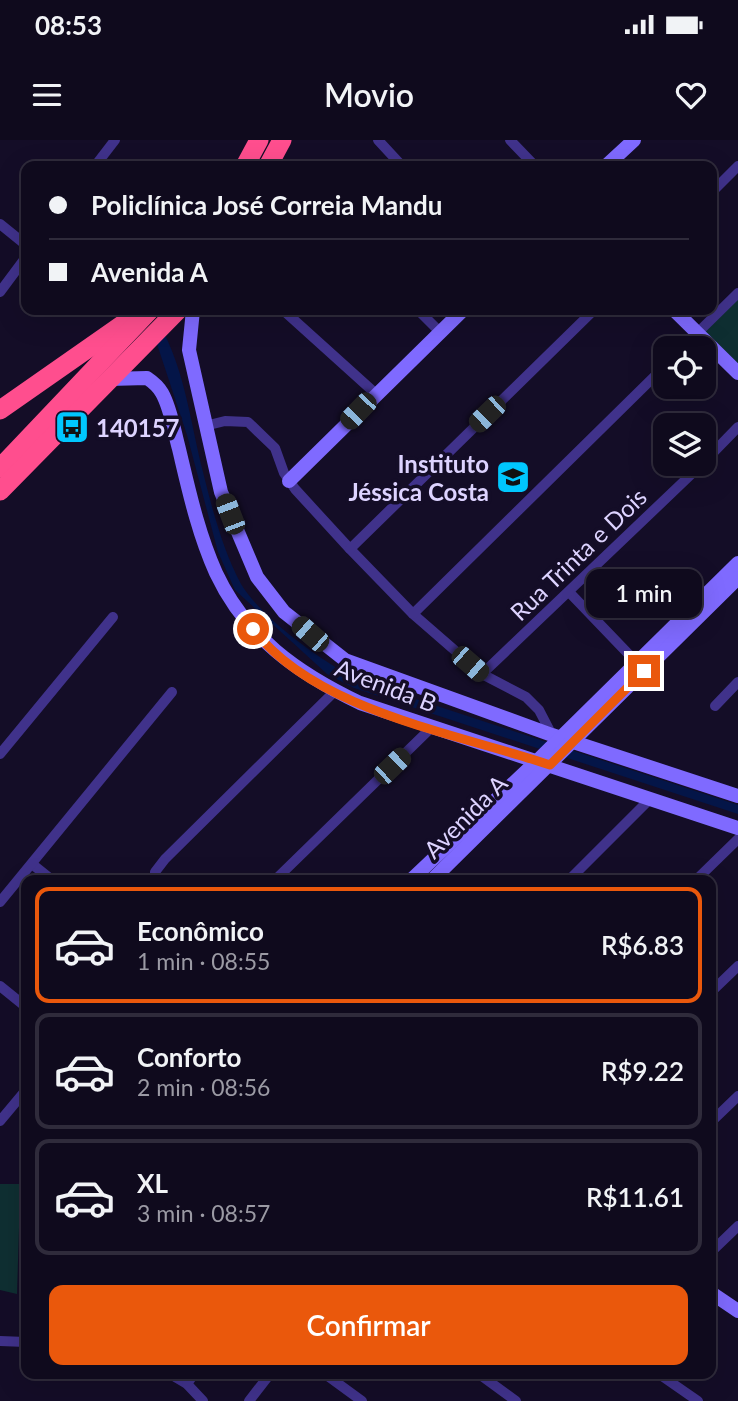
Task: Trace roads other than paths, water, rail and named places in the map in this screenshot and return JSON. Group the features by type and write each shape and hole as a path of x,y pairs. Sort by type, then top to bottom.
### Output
{"highway":[{"path":"248,161 260,140"},
{"path":"271,161 282,140"},
{"path":"0,410 141,315"},
{"path":"3,476 141,315"},
{"path":"3,476 109,379 173,315"}],"main road":[{"path":"611,161 634,140"},
{"name":"Avenida B","path":"192,315 189,350 221,492 257,577 284,612 345,660 563,740 738,796"},
{"path":"289,481 375,393 458,315"},
{"path":"679,315 738,373"},
{"name":"Avenida B","path":"109,379 147,378 155,383 169,411 204,541 231,599 262,642 283,660 335,691 431,728 545,762 738,828"},
{"name":"Avenida A","path":"640,667 738,563"},
{"name":"Avenida A","path":"437,875 563,740 738,578"},
{"name":"Avenida A","path":"417,875 545,762"},
{"path":"716,1296 738,1311"}],"street":[{"path":"99,161 115,140"},
{"path":"509,140 530,161"},
{"path":"379,143 397,161"},
{"path":"717,187 738,166"},
{"path":"0,224 21,240"},
{"path":"0,292 21,264"},
{"path":"717,314 738,293"},
{"path":"289,315 375,393"},
{"path":"423,315 440,332"},
{"path":"350,549 589,315"},
{"path":"695,336 716,315"},
{"path":"413,614 653,378"},
{"path":"205,426 225,421 248,422 275,448 289,481 413,614 482,674 526,697 563,740"},
{"name":"Rua Trinta e Dois","path":"716,450 738,428"},
{"name":"Rua Trinta e Dois","path":"482,674 689,476"},
{"path":"569,592 640,667"},
{"path":"0,754 113,617"},
{"path":"715,706 738,682"},
{"path":"157,875 157,867 335,691"},
{"path":"23,875 173,692"},
{"path":"280,875 431,728"},
{"path":"574,875 650,799"},
{"path":"701,875 738,839"},
{"path":"33,864 46,875"},
{"path":"0,902 21,878"},
{"path":"716,987 738,966"},
{"path":"0,986 21,1003"},
{"path":"0,1121 21,1096"},
{"path":"716,1117 738,1096"},
{"path":"716,1248 738,1226"},
{"path":"0,1341 21,1342"},
{"path":"178,1379 203,1401"},
{"path":"187,1384 190,1379"},
{"path":"248,1401 266,1379"},
{"path":"332,1379 362,1401"},
{"path":"486,1379 516,1401"},
{"path":"666,1379 698,1401"}],"place":[{"name":"140157","path":"72,427"},
{"name":"Instituto Jéssica Costa","path":"513,477"}]}
